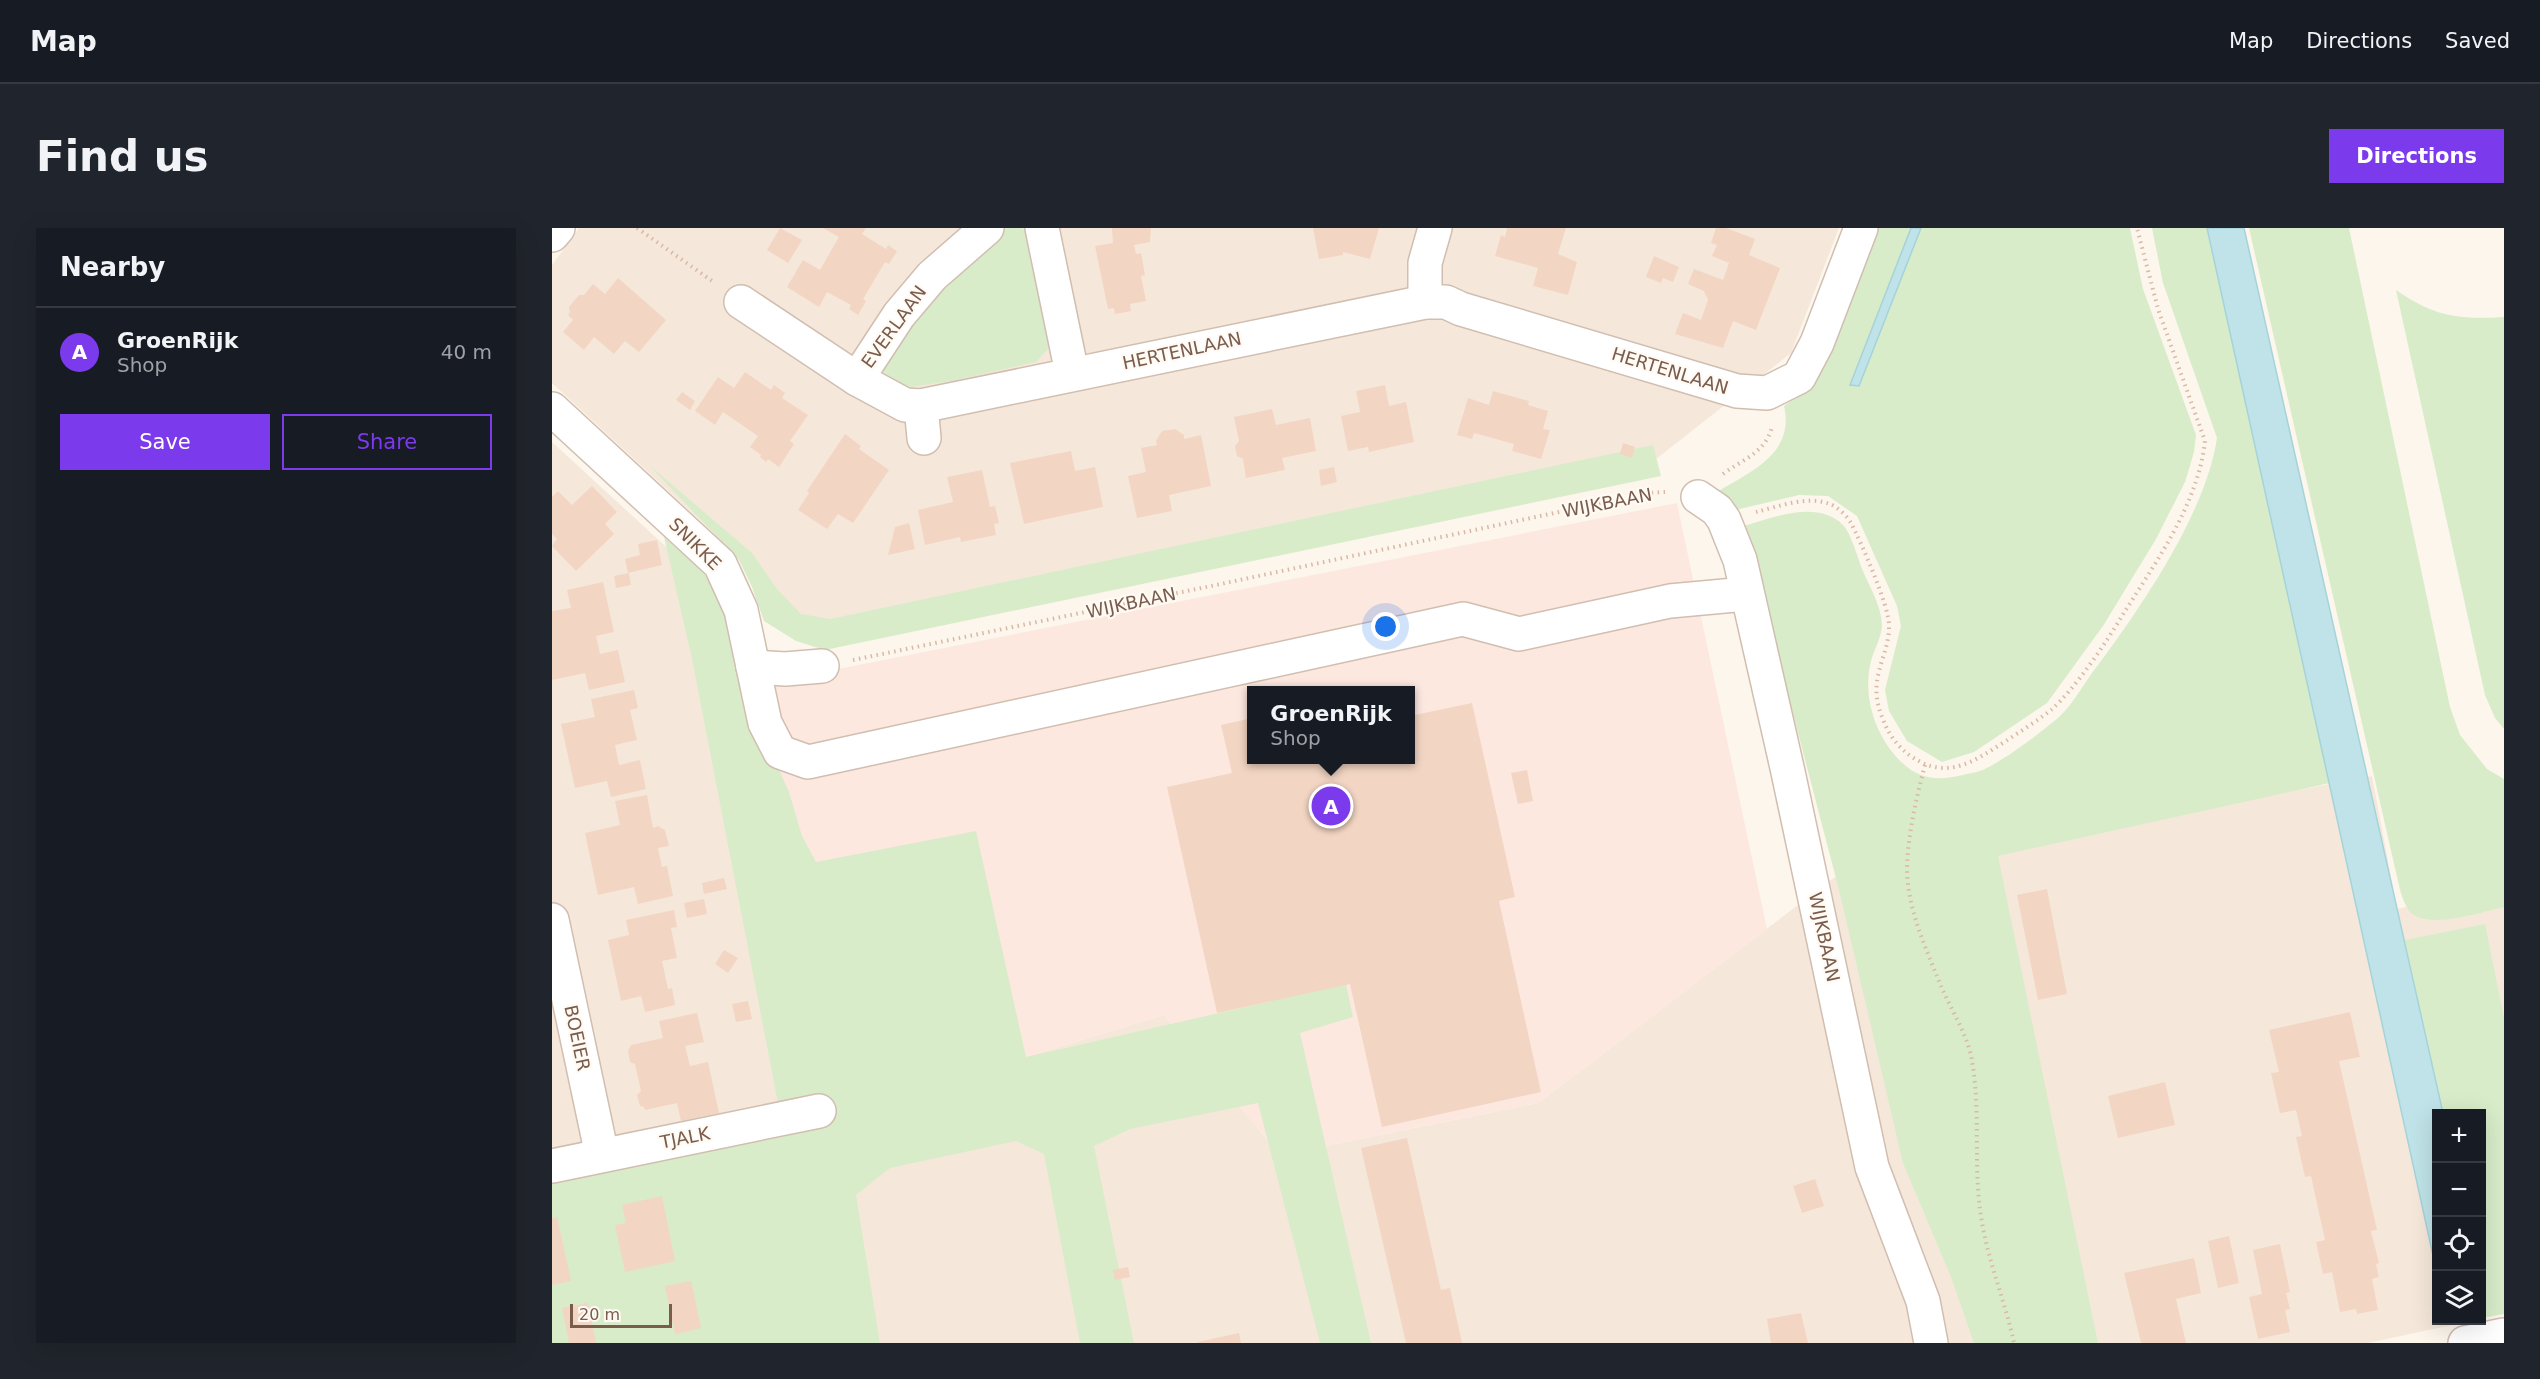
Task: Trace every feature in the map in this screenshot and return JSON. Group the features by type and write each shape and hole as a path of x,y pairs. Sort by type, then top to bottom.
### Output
{"street":[{"path":"552,235 558,228"},
{"name":"EVERLAAN","path":"857,379 899,315 932,276 987,228"},
{"path":"1042,228 1072,373"},
{"path":"1425,302 1425,263 1435,228"},
{"path":"1767,393 1798,377 1817,343 1861,228"},
{"name":"HERTENLAAN","path":"741,302 857,379 905,405 921,406 1072,373 1425,302 1446,302 1461,309 1737,391 1767,393"},
{"path":"921,406 924,438"},
{"name":"SNIKKE","path":"556,421 720,564 741,610 765,723 780,752 808,762 1463,619 1519,634 1670,601 1746,594"},
{"name":"WIJKBAAN","path":"1698,497 1717,510 1724,520 1740,560 1788,772 1872,1167 1923,1301 1931,1343"},
{"path":"753,667 785,669 822,666"},
{"name":"BOEIER","path":"552,920 602,1155"},
{"name":"TJALK","path":"552,1166 819,1111"},
{"path":"2465,1343 2504,1335"}],"path":[{"path":"637,228 741,302"},
{"path":"1724,520 1799,502 1827,503 1850,522 1887,610 1889,627 1878,666 1876,686 1879,711 1889,734 1902,750 1925,765 1940,769 1958,767 1977,760 2052,709 2112,633 2165,547 2194,488 2203,460 2205,441 2158,309 2137,228"},
{"path":"1698,497 1726,472 1759,451 1765,444 1772,426 1767,393"},
{"name":"WIJKBAAN","path":"822,666 1228,583 1648,493 1676,492 1698,497"},
{"path":"1925,765 1910,840 1907,869 1909,890 1917,924 1930,960 1972,1060 1980,1214 1985,1242 2014,1343"}],"shaded area":[{"path":"579,228 1839,228 1791,353 1642,470 830,641 552,383 552,265"},
{"path":"552,442 699,577 806,1123 1164,1015 1280,1155 1538,1103 1835,877 2372,776 2397,909 2504,884 2504,1313 2486,1317 2486,1109 2432,1109 2432,1325 2452,1325 2368,1343 552,1343"},
{"path":"1677,503 1767,929 1538,1103 1280,1155 1164,1015 806,1123 722,692"}],"green space":[{"path":"1007,228 1020,228 1029,232 1048,329 1048,349 1036,362 951,381 911,387 894,381 878,367 937,291 971,255"},
{"path":"1877,228 1911,228 1851,384 1859,386 1921,228 2130,228 2143,289 2196,435 2194,452 2185,482 2156,539 2103,626 2047,703 1974,752 1942,762 1907,741 1889,711 1885,690 1901,626 1897,606 1857,516 1828,496 1799,495 1735,510 1733,503 1719,491 1757,468 1777,448 1786,422 1784,406 1806,390 1823,364"},
{"path":"2152,228 2207,228 2330,783 1998,856 2098,1343 1974,1343 1951,1277 1903,1163 1839,890 1744,526 1781,515 1808,512 1832,517 1846,529 1880,612 1882,626 1868,676 1868,691 1875,721 1889,748 1911,770 1917,774 1937,778 1977,772 2023,745 2052,723 2068,707 2149,592 2185,530 2210,467 2217,438 2163,283"},
{"path":"2249,228 2349,228 2450,707 2460,735 2487,769 2504,779 2504,907 2458,918 2434,920 2414,915 2404,901"},
{"path":"2396,290 2422,306 2447,314 2473,318 2504,317 2504,729 2495,718 2485,695"},
{"path":"1653,445 1661,476 825,650 796,641 764,621 739,560 649,465 752,553 777,589 801,614 830,619"},
{"path":"664,537 704,573 723,609 746,696 789,792 802,836 816,862 976,831 1026,1057 1346,984 1353,1017 1300,1033 1371,1343 1320,1343 1258,1103 1130,1129 1094,1146 1134,1343 1080,1343 1044,1154 1016,1141 890,1168 856,1195 880,1343 552,1343 552,1182 784,1134 692,659"},
{"path":"2485,924 2504,1018 2504,1314 2486,1317 2486,1109 2442,1109 2405,940"}],"water":[{"path":"1911,228 1921,228 1859,386 1850,385"},
{"path":"2207,228 2244,228 2442,1109 2432,1109 2432,1251"}],"building":[{"path":"780,228 802,240 788,263 767,250"},
{"path":"823,228 866,228 862,234 886,249 888,245 897,251 889,264 885,262 863,299 866,301 858,315 849,309 851,305 827,292 819,307 787,287 803,260 820,270 839,237"},
{"path":"1112,228 1151,228 1150,242 1134,245 1136,254 1141,253 1145,275 1141,276 1146,301 1130,304 1131,311 1115,314 1114,308 1108,309 1095,246 1113,243"},
{"path":"1313,228 1379,228 1370,259 1343,252 1343,255 1319,259"},
{"path":"1507,228 1566,228 1558,254 1577,262 1568,295 1533,286 1538,268 1495,256 1501,235 1505,237"},
{"path":"1716,228 1726,228 1755,239 1749,255 1780,268 1756,330 1733,321 1723,348 1675,334 1683,313 1701,320 1708,300 1704,291 1688,284 1694,269 1723,280 1729,263 1712,256 1717,245 1711,243"},
{"path":"1654,256 1679,267 1673,282 1663,278 1661,283 1646,277"},
{"path":"618,278 666,320 639,352 625,341 614,354 594,337 584,350 563,332 573,320 568,315 569,307 593,284 605,294"},
{"path":"745,372 771,390 774,385 785,393 782,398 808,415 790,441 794,444 779,467 768,459 766,462 750,447 758,436 723,412 715,425 695,411 718,377 734,388"},
{"path":"1385,385 1389,406 1406,402 1414,442 1369,452 1368,447 1348,451 1341,416 1360,412 1356,391"},
{"path":"1493,391 1529,401 1528,405 1548,411 1543,429 1550,430 1541,459 1512,451 1514,444 1474,433 1472,439 1457,435 1468,398 1489,405"},
{"path":"682,392 695,401 690,410 676,400"},
{"path":"1272,409 1276,425 1310,418 1316,451 1282,458 1285,470 1246,478 1243,459 1237,456 1235,446 1239,441 1234,417"},
{"path":"1175,429 1184,435 1184,439 1201,435 1211,486 1169,495 1172,511 1137,518 1128,476 1146,472 1141,448 1157,445 1156,441 1162,431"},
{"path":"845,434 861,446 859,449 889,470 853,523 838,514 827,529 798,510 809,493 807,491"},
{"path":"1623,443 1635,447 1632,458 1620,454"},
{"path":"1071,451 1075,471 1095,467 1103,507 1024,524 1010,463"},
{"path":"1334,467 1337,482 1321,486 1319,470"},
{"path":"982,470 990,507 995,506 999,523 994,524 996,535 961,542 960,537 925,545 918,510 953,502 947,477"},
{"path":"592,486 617,512 605,524 614,534 576,571 552,546 557,539 552,534 552,497 558,491 572,505"},
{"path":"909,523 915,549 888,555 895,527"},
{"path":"657,540 662,565 628,573 625,559 640,555 638,544"},
{"path":"629,573 631,585 616,588 614,576"},
{"path":"603,582 614,632 596,636 600,654 618,650 625,682 589,690 585,673 552,680 552,611 571,608 567,590"},
{"path":"634,690 638,708 630,710 637,740 615,745 619,765 640,760 646,789 611,797 607,781 575,788 561,724 595,717 591,699"},
{"path":"1472,703 1515,897 1499,901 1541,1092 1382,1127 1350,984 1217,1013 1167,787 1232,773 1221,725 1247,719 1247,764 1415,764 1415,715"},
{"path":"1527,770 1533,801 1518,804 1511,773"},
{"path":"647,795 653,828 658,826 665,830 669,846 658,848 662,867 667,866 673,896 638,904 634,887 598,895 585,833 620,825 615,801"},
{"path":"724,878 727,889 704,894 702,883"},
{"path":"2047,889 2067,994 2038,1000 2017,895"},
{"path":"704,899 707,914 687,918 684,903"},
{"path":"674,910 677,927 671,928 677,958 662,961 668,989 672,988 675,1005 645,1012 641,996 621,1001 608,940 629,935 626,920"},
{"path":"724,950 738,958 728,973 715,964"},
{"path":"748,1001 752,1019 736,1022 732,1004"},
{"path":"2350,1012 2360,1057 2339,1061 2377,1230 2371,1231 2379,1263 2376,1264 2379,1277 2372,1279 2378,1310 2357,1314 2356,1309 2340,1312 2332,1272 2323,1274 2316,1242 2325,1240 2311,1176 2305,1177 2296,1137 2302,1136 2296,1110 2280,1113 2271,1073 2279,1072 2269,1030"},
{"path":"697,1013 704,1042 685,1046 690,1066 708,1062 719,1113 681,1121 677,1103 645,1110 640,1106 637,1095 641,1091 635,1064 630,1062 628,1051 631,1045 663,1038 659,1021"},
{"path":"2165,1082 2175,1125 2118,1138 2108,1096"},
{"path":"1407,1138 1441,1290 1450,1288 1462,1343 1406,1343 1361,1148"},
{"path":"1815,1179 1824,1206 1802,1213 1793,1186"},
{"path":"662,1196 675,1261 625,1272 615,1225 626,1223 622,1205"},
{"path":"557,1217 571,1281 552,1285 552,1218"},
{"path":"2229,1236 2239,1283 2218,1288 2208,1241"},
{"path":"2280,1244 2290,1292 2286,1293 2290,1309 2285,1310 2290,1332 2258,1339 2249,1297 2262,1294 2253,1250"},
{"path":"2194,1258 2201,1293 2176,1299 2186,1343 2141,1343 2124,1273"},
{"path":"1128,1267 1130,1277 1115,1280 1113,1270"},
{"path":"691,1281 701,1328 675,1334 665,1286"},
{"path":"588,1303 596,1343 569,1343 562,1308"},
{"path":"1801,1313 1808,1343 1771,1343 1767,1319"},
{"path":"1239,1333 1241,1343 1198,1343 1198,1342"}],"place":[{"name":"GroenRijk","path":"1331,806"}]}
